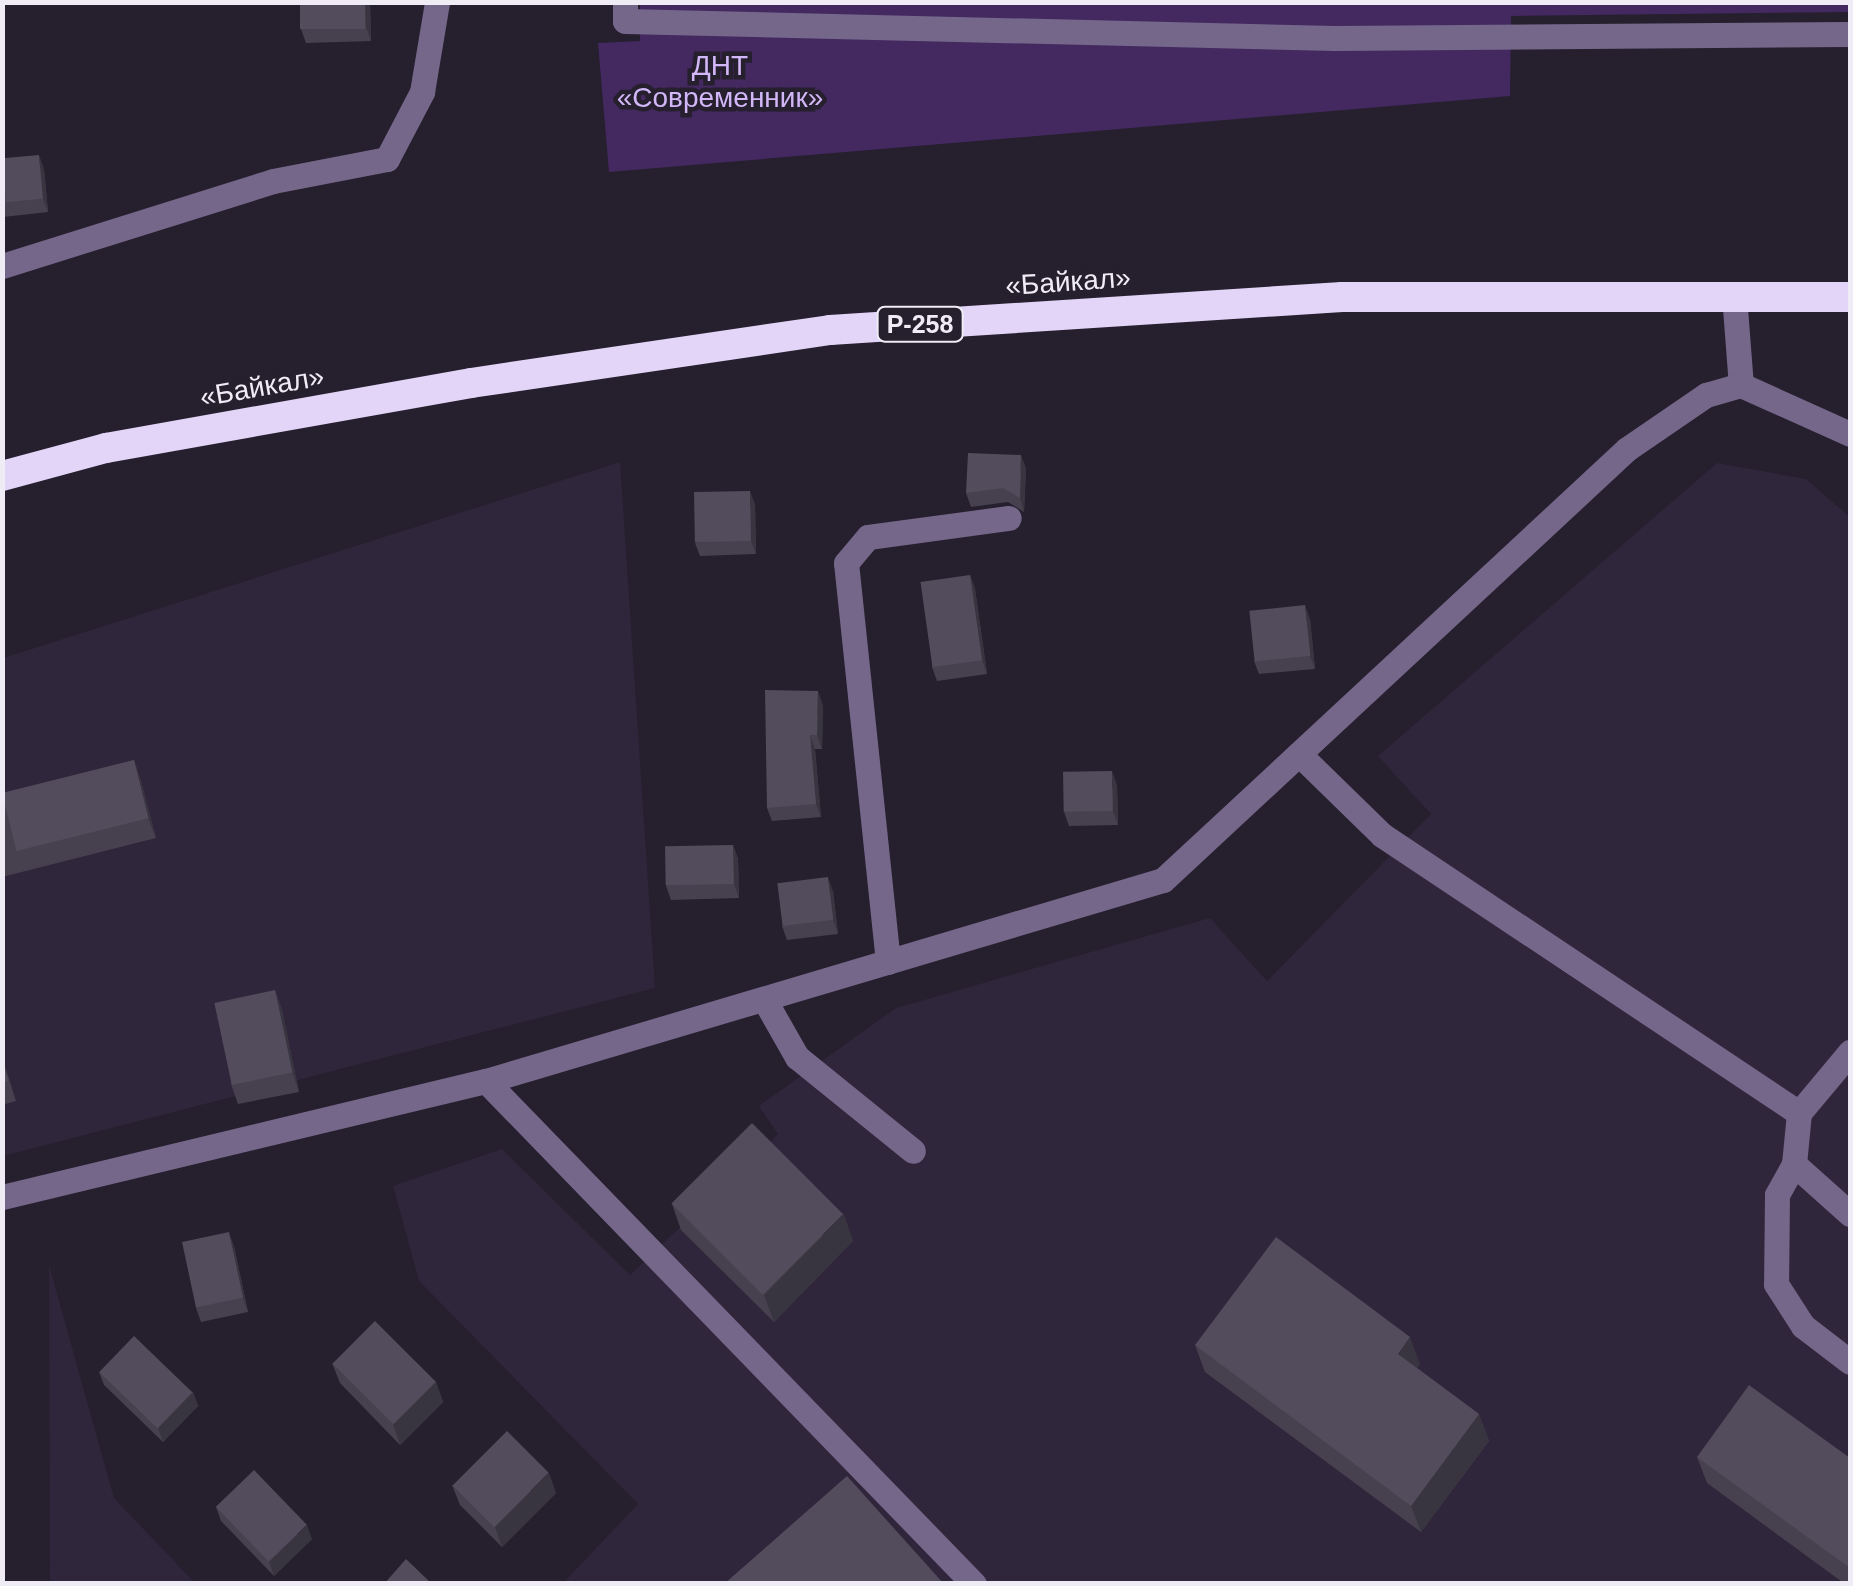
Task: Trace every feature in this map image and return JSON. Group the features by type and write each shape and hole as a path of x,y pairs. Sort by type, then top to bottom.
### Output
{"highway":[{"name":"«Байкал»","path":"2,476 106,448 452,386 830,330 1342,297 1850,297"}],"street":[{"path":"2,266 272,182 387,159 422,92 438,2"},
{"path":"626,2 626,21 1335,38 1850,34"},
{"path":"1734,295 1741,385"},
{"path":"2,1197 486,1082 1163,880 1627,449 1706,395 1741,385 1850,434"},
{"path":"888,962 846,562 868,536 1010,518"},
{"path":"1299,754 1382,835 1799,1113"},
{"path":"764,998 797,1056 913,1151"},
{"path":"1850,1052 1799,1113 1794,1164 1778,1195 1776,1284 1802,1326 1850,1362"},
{"path":"486,1082 974,1584"},
{"path":"1794,1164 1850,1214"}],"shaded area":[{"path":"620,462 655,988 3,1156 3,658"},
{"path":"1717,463 1806,479 1850,517 1850,1583 563,1583 638,1504 419,1281 393,1186 502,1149 630,1275 778,1134 759,1106 896,1008 1210,918 1267,981 1431,814 1378,756"},
{"path":"49,1265 114,1498 195,1583 50,1583"}],"green space":[{"name":"ДНТ «Современник»","path":"640,2 1850,3 1850,12 1511,16 1510,96 609,172 598,43 640,41"}],"building":[{"path":"300,2 365,2 365,29 300,29"},
{"path":"39,155 43,199 6,202 2,158"},
{"path":"968,453 1021,455 1020,498 1003,488 966,493"},
{"path":"750,491 751,541 695,542 694,492"},
{"path":"970,575 982,660 932,667 920,582"},
{"path":"1305,605 1310,656 1255,662 1249,611"},
{"path":"765,690 818,691 817,735 810,735 816,804 767,808"},
{"path":"134,760 149,818 17,851 2,793"},
{"path":"1112,771 1113,811 1064,812 1063,772"},
{"path":"733,845 734,884 666,885 665,846"},
{"path":"828,877 833,920 783,926 777,883"},
{"path":"275,990 292,1072 232,1085 214,1003"},
{"path":"2,1061 8,1081 2,1083"},
{"path":"752,1123 843,1214 763,1295 671,1204"},
{"path":"229,1232 243,1298 196,1308 182,1242"},
{"path":"1276,1237 1410,1337 1398,1354 1479,1414 1411,1506 1195,1345"},
{"path":"375,1321 436,1382 393,1424 333,1363"},
{"path":"134,1336 192,1392 158,1428 99,1372"},
{"path":"1749,1385 1850,1458 1850,1568 1697,1457"},
{"path":"507,1431 549,1473 494,1527 453,1485"},
{"path":"254,1470 307,1525 269,1561 216,1507"},
{"path":"847,1476 944,1584 724,1584"},
{"path":"406,1559 432,1584 384,1584"}]}
